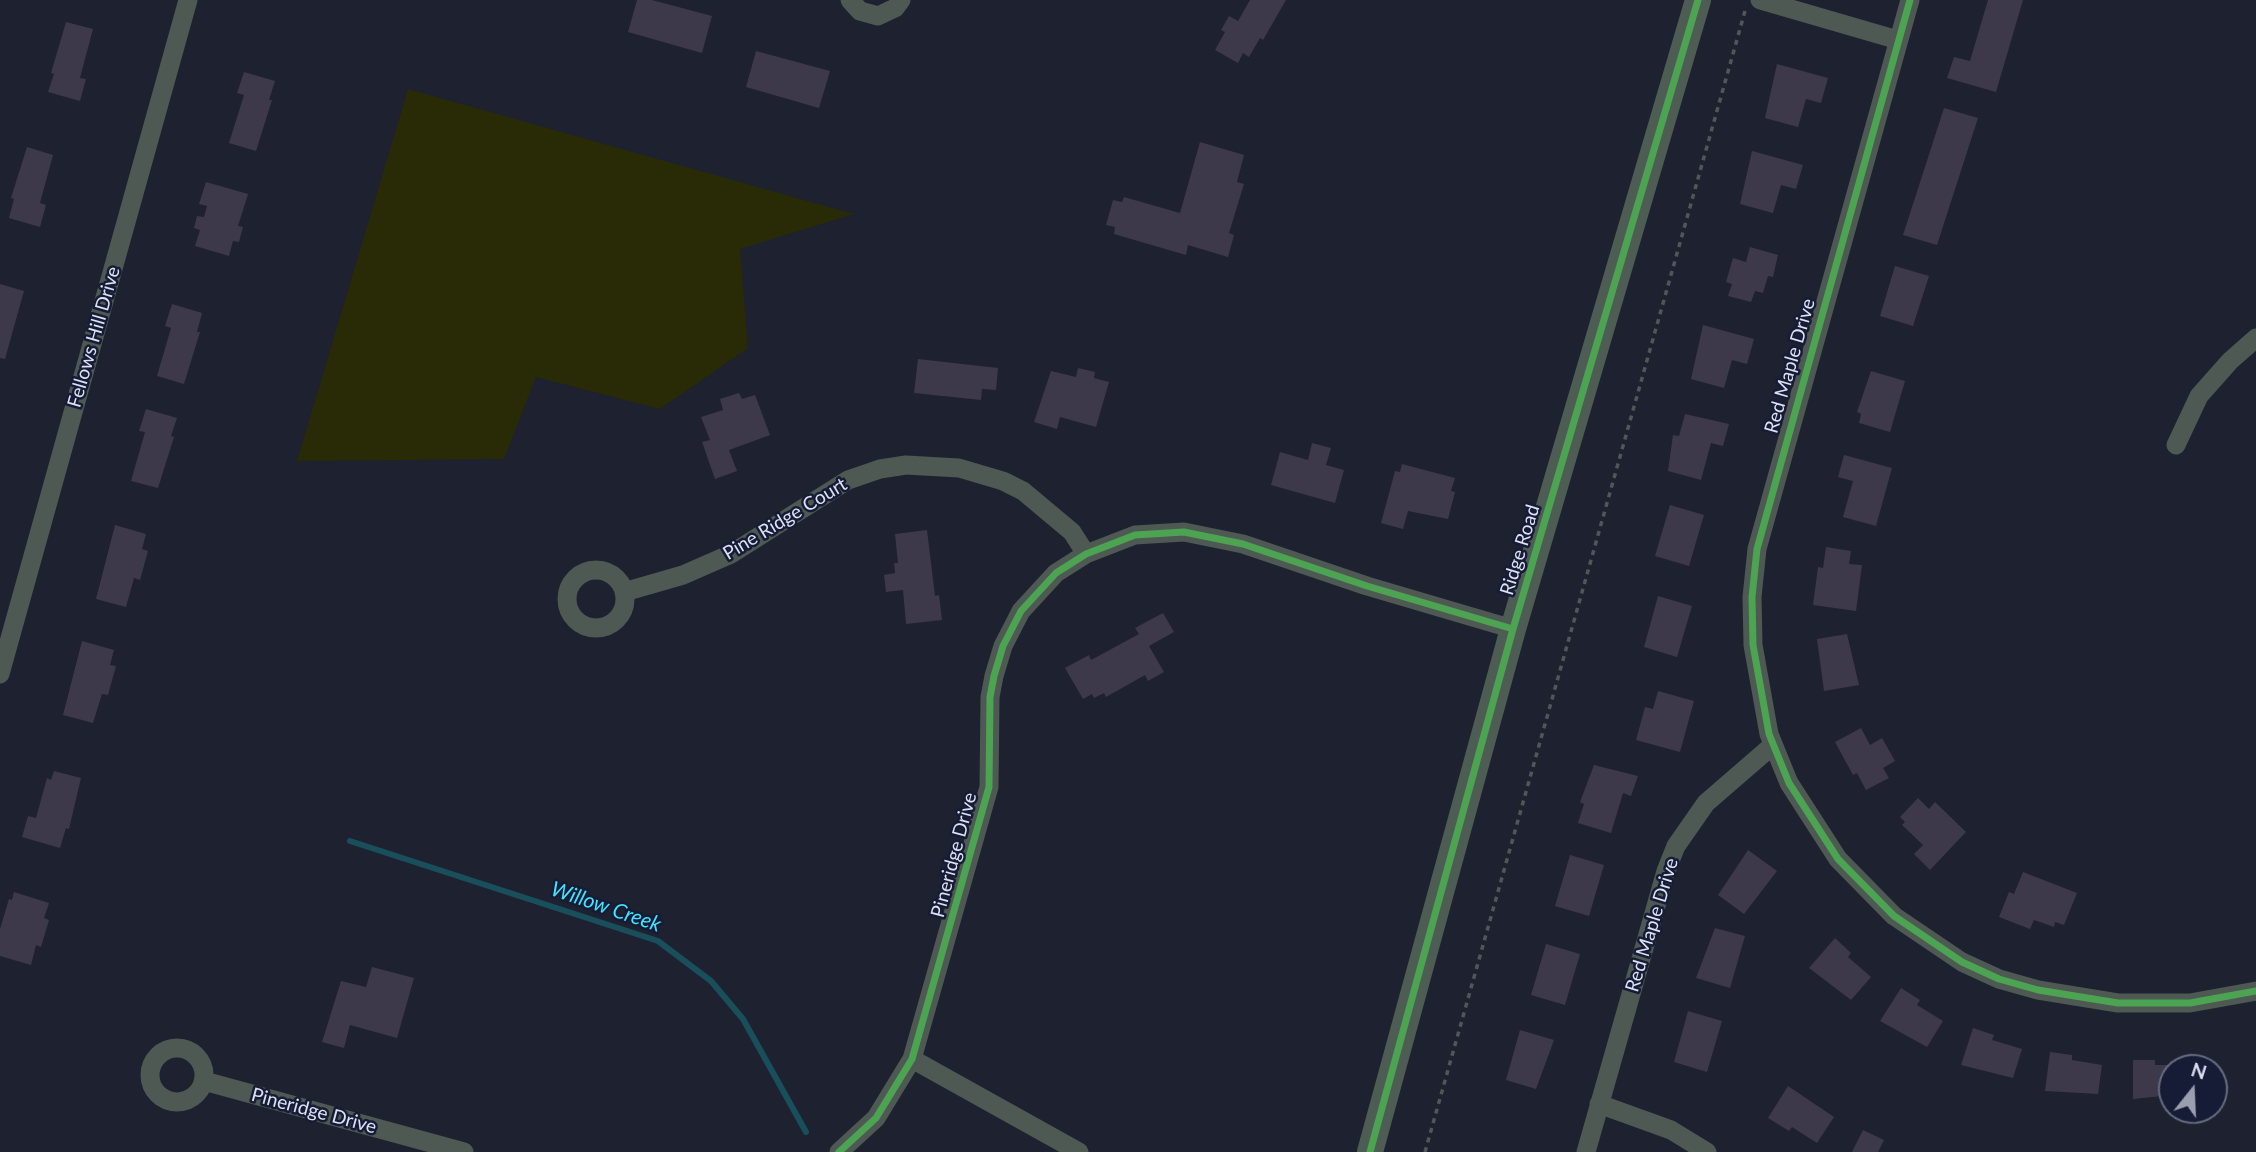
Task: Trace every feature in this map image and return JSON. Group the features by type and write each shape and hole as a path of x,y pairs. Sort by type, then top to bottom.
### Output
{"street":[{"name":"Fellows Hill Drive","path":"0,674 188,0"},
{"path":"850,0 860,11 878,16 895,8 901,0"},
{"name":"Ridge Road","path":"1370,1152 1513,629 1698,0"},
{"path":"1760,0 1898,40"},
{"name":"Red Maple Drive","path":"1586,1152 1666,871 1676,846 1706,803 1773,745 1758,684 1754,645 1752,597 1757,549 1910,0"},
{"path":"2176,445 2199,396 2230,361 2256,338"},
{"name":"Pine Ridge Court","path":"624,592 683,575 731,554 848,480 880,469 906,465 959,468 990,476 1023,491 1072,532 1086,554"},
{"name":"Pineridge Drive","path":"839,1152 876,1118 912,1059 989,788 990,696 1003,646 1021,611 1056,573 1086,554 1135,535 1184,532 1243,544 1367,586 1513,629"},
{"path":"1773,745 1795,795 1838,859 1894,916 1931,944 1962,962 1999,979 2038,990 2118,1003 2190,1003 2256,991"},
{"path":"912,1059 1079,1152"},
{"name":"Pineridge Drive","path":"204,1082 464,1152"},
{"path":"1599,1104 1662,1126 1707,1152"}],"path":[{"path":"1425,1152 1748,0"}],"green space":[{"path":"408,89 854,214 740,249 748,348 660,409 536,377 504,459 297,461"}],"building":[{"path":"637,0 652,0 712,16 702,53 628,32"},
{"path":"1250,0 1286,0 1263,40 1260,38 1249,57 1243,53 1238,63 1215,50 1225,32 1221,30 1229,16 1238,21"},
{"path":"1988,0 2023,0 1996,92 1947,78 1954,57 1970,61"},
{"path":"66,22 93,29 80,78 86,79 80,101 48,92"},
{"path":"756,51 830,71 819,108 746,87"},
{"path":"1777,64 1828,78 1821,103 1806,99 1798,127 1765,118"},
{"path":"244,72 275,81 256,151 229,143 244,95 237,93"},
{"path":"1944,108 1978,118 1937,245 1903,235"},
{"path":"1200,142 1244,155 1237,182 1244,184 1229,233 1234,235 1228,257 1188,245 1186,255 1114,234 1115,227 1106,225 1113,200 1122,202 1124,197 1180,213"},
{"path":"27,147 53,155 40,203 46,205 40,227 9,218 14,199 11,198"},
{"path":"1752,151 1803,165 1796,189 1781,185 1773,213 1740,204"},
{"path":"206,182 248,194 238,226 243,227 239,242 233,241 229,256 195,246 200,230 194,228 197,216 204,217 207,206 199,204"},
{"path":"1750,247 1778,255 1773,277 1768,276 1763,293 1755,291 1751,302 1728,296 1732,284 1726,282 1733,258 1746,262"},
{"path":"1895,266 1929,276 1913,326 1880,316"},
{"path":"0,284 24,291 5,359 0,358"},
{"path":"172,304 202,313 197,332 200,332 184,384 157,376 171,328 165,326"},
{"path":"1703,325 1754,339 1747,364 1732,360 1724,388 1691,379"},
{"path":"918,359 998,368 996,390 982,389 981,400 914,393"},
{"path":"1078,368 1095,372 1094,378 1109,382 1096,427 1060,417 1057,429 1034,422 1051,371 1076,377"},
{"path":"1871,371 1905,381 1890,432 1859,423 1861,414 1857,412"},
{"path":"739,393 742,399 755,395 770,435 729,450 737,471 715,479 702,442 710,440 701,417 723,410 720,399"},
{"path":"146,409 177,418 158,488 131,481 145,432 139,431"},
{"path":"1685,414 1729,424 1723,446 1711,443 1701,480 1668,471 1673,435 1679,436"},
{"path":"1312,443 1331,448 1326,465 1344,470 1335,503 1271,485 1280,452 1308,460"},
{"path":"1844,455 1892,468 1876,526 1843,517 1853,481 1838,477"},
{"path":"1402,464 1455,478 1451,491 1455,492 1448,519 1408,511 1403,529 1381,523 1395,471 1400,472"},
{"path":"1670,505 1704,515 1689,566 1655,556"},
{"path":"115,525 146,534 142,549 148,551 140,580 134,578 126,607 96,599"},
{"path":"927,530 935,596 939,595 942,620 906,624 903,590 886,592 884,575 895,573 894,563 898,563 895,534"},
{"path":"1826,547 1851,551 1849,564 1862,565 1856,611 1813,605 1818,567 1823,568"},
{"path":"1658,596 1692,606 1677,657 1644,647"},
{"path":"1163,613 1174,632 1149,646 1164,672 1148,681 1145,675 1106,697 1104,693 1094,698 1092,694 1083,699 1065,668 1089,655 1091,660 1139,634 1135,628"},
{"path":"1847,634 1859,685 1824,691 1817,639"},
{"path":"82,641 114,650 110,665 116,666 108,695 102,694 93,723 63,715"},
{"path":"1658,691 1694,701 1680,752 1636,740 1645,707 1653,709"},
{"path":"1861,728 1870,745 1882,738 1895,761 1883,768 1889,778 1866,790 1857,773 1853,775 1835,742"},
{"path":"1594,765 1638,776 1631,796 1623,793 1611,833 1578,823 1584,804 1580,802"},
{"path":"54,771 81,778 69,829 66,828 60,848 22,837 28,816 36,818 47,778 51,780"},
{"path":"1918,798 1929,809 1935,802 1966,832 1930,870 1914,854 1923,845 1902,825 1905,822 1900,817"},
{"path":"1748,850 1777,871 1744,914 1718,895"},
{"path":"1570,855 1604,865 1589,916 1555,906"},
{"path":"2023,872 2077,893 2064,925 2055,922 2054,927 2034,920 2030,929 1999,917 2009,892 2014,894"},
{"path":"14,892 49,903 44,918 49,920 41,947 36,945 31,965 0,956 0,929 9,899 12,900"},
{"path":"1715,928 1745,936 1730,988 1696,978"},
{"path":"1835,938 1851,953 1848,957 1871,977 1851,1000 1809,968"},
{"path":"1546,944 1580,954 1565,1005 1531,995"},
{"path":"372,967 414,978 397,1038 350,1025 344,1048 322,1042 341,981 366,987"},
{"path":"1901,988 1920,1000 1917,1005 1943,1021 1927,1047 1880,1021"},
{"path":"1688,1011 1722,1021 1707,1072 1674,1062"},
{"path":"1973,1028 1994,1035 1992,1040 2022,1049 2013,1078 1961,1065"},
{"path":"1520,1030 1554,1040 1536,1089 1506,1080"},
{"path":"2050,1052 2072,1055 2072,1060 2102,1065 2098,1094 2045,1091"},
{"path":"2133,1060 2155,1060 2155,1065 2158,1065 2158,1096 2133,1099"},
{"path":"1788,1086 1834,1117 1817,1143 1792,1127 1789,1131 1768,1118"},
{"path":"1863,1130 1884,1140 1878,1152 1852,1152"}],"waterway":[{"name":"Willow Creek","path":"350,841 658,941 711,981 743,1019 806,1132"}],"cycle path":[{"path":"1370,1152 1513,629 1698,0"},
{"path":"1910,0 1757,549 1752,597 1753,645 1769,734 1789,783 1838,859 1894,916 1962,962 1999,979 2038,990 2118,1003 2190,1003 2256,991"},
{"path":"839,1152 876,1118 912,1059 989,787 990,697 994,676 1003,646 1021,611 1056,573 1086,554 1135,535 1184,532 1243,544 1367,586 1513,629"}]}
